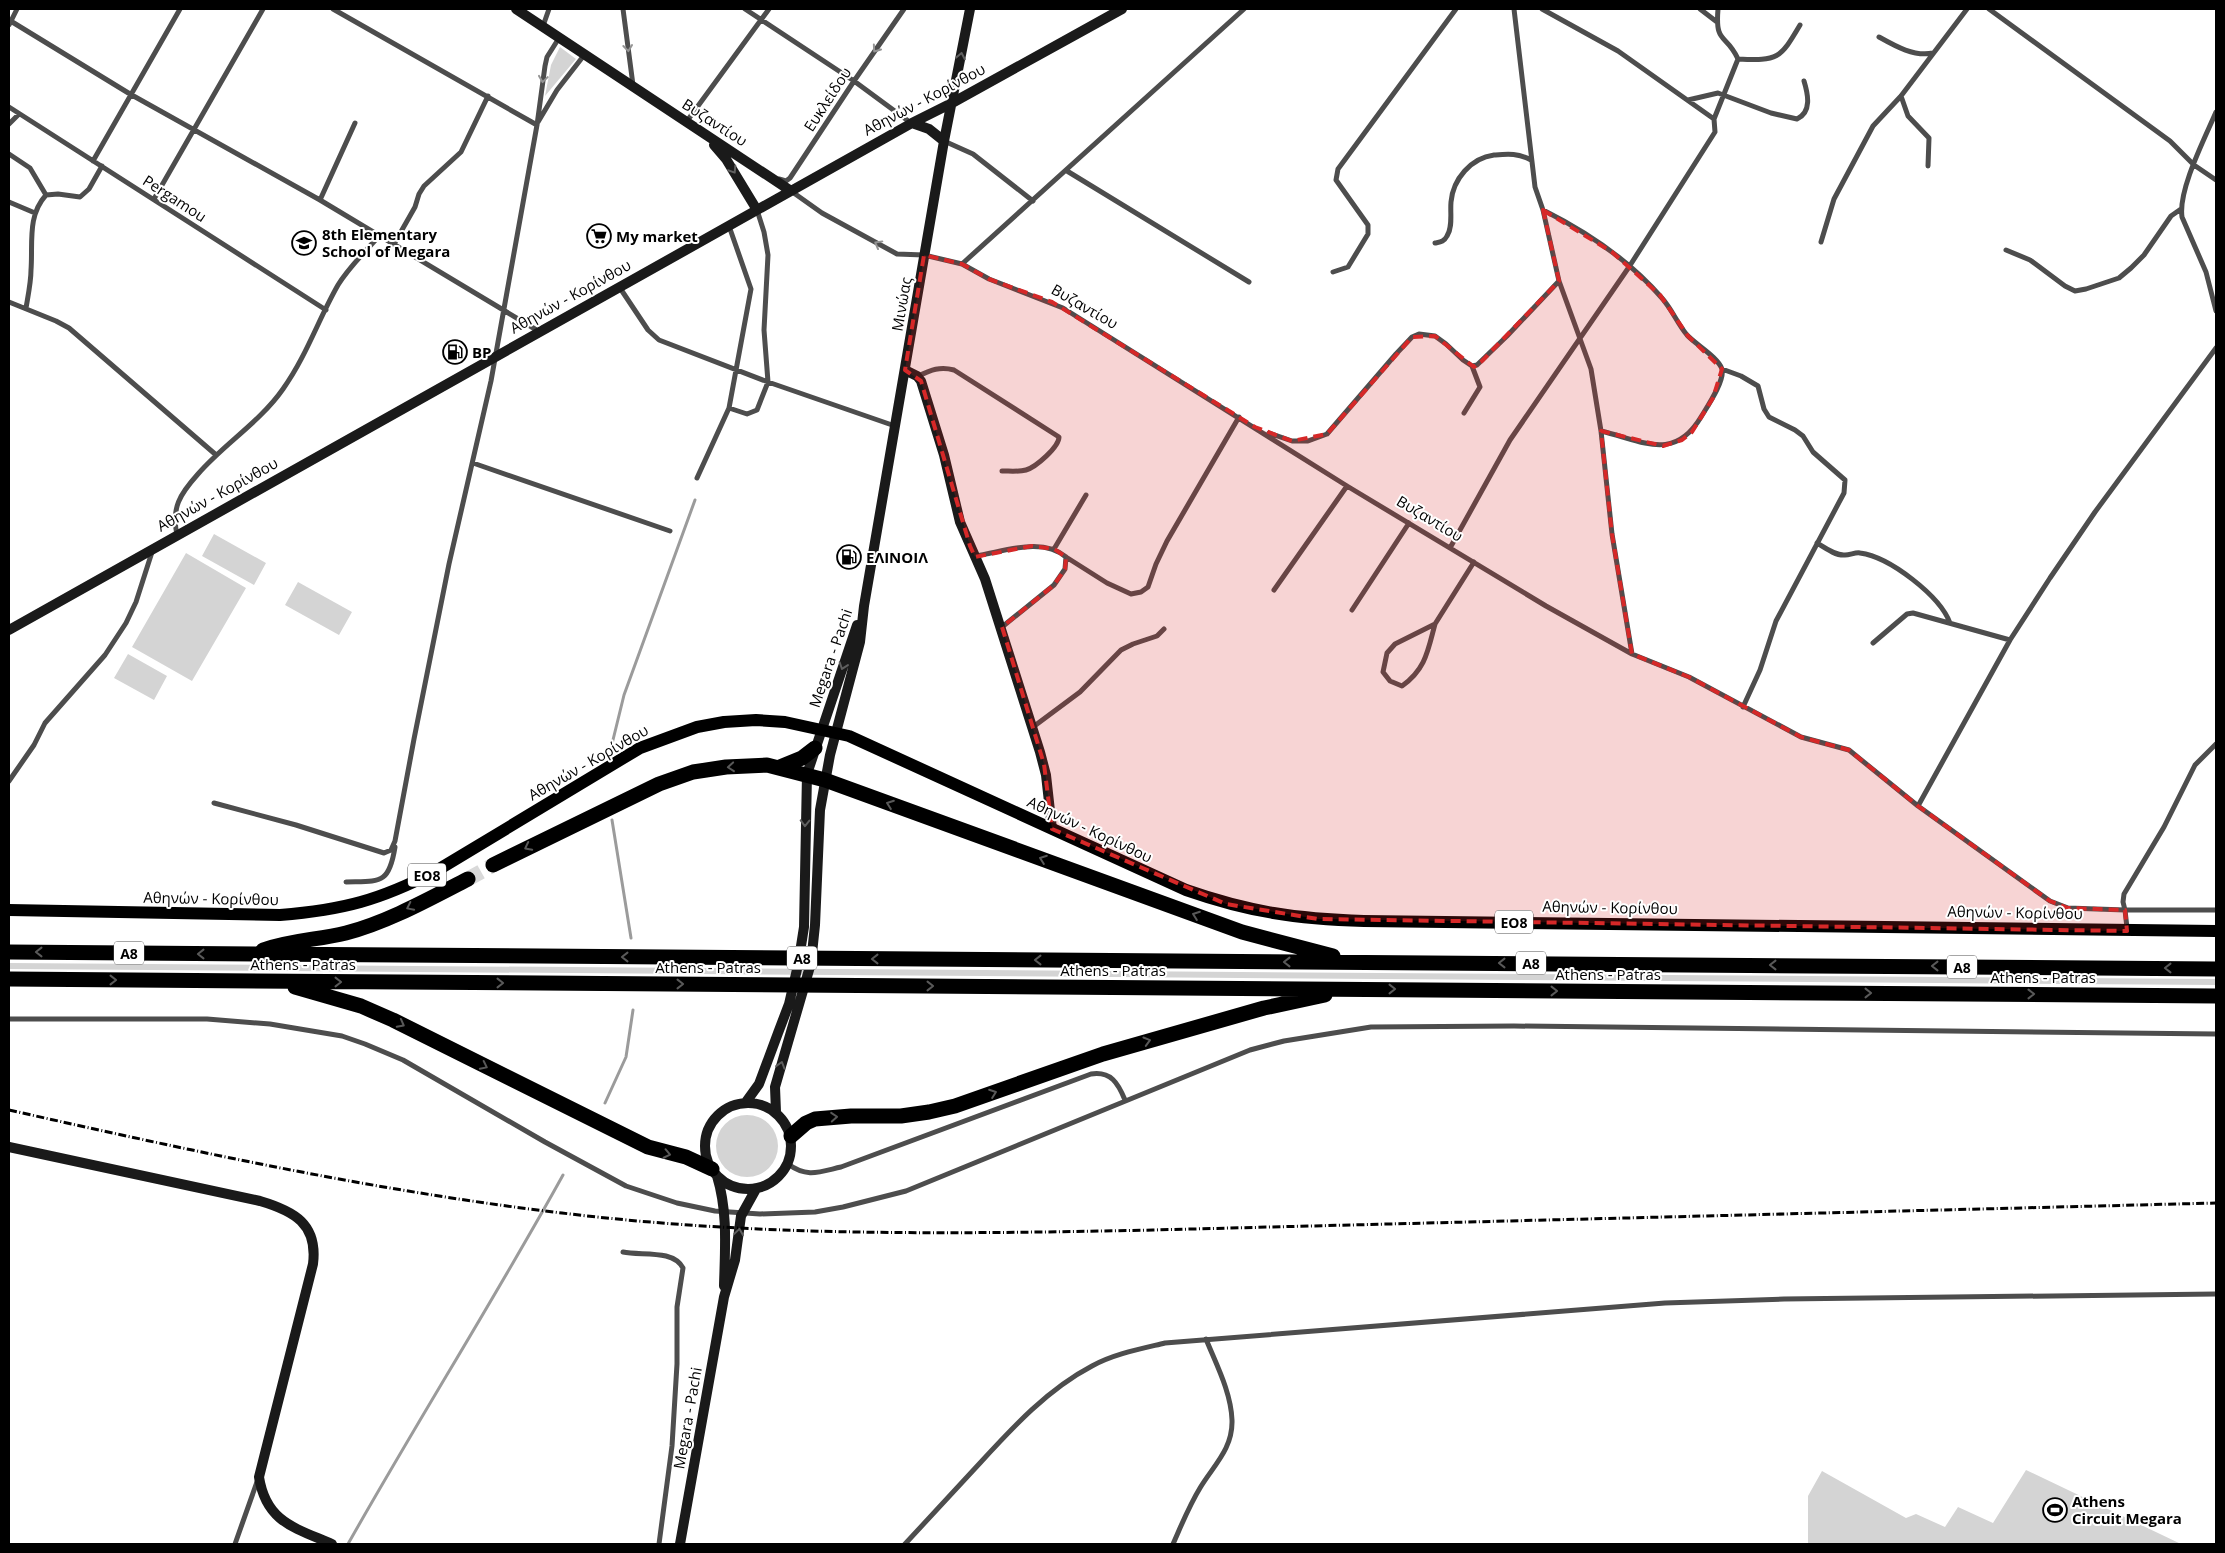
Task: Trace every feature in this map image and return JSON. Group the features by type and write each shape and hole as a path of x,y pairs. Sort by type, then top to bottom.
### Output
{"highway":[{"path":"780,767 802,758 815,748"},
{"path":"493,865 659,784 692,772 750,765 780,767 825,780 1242,932 1354,962"},
{"path":"250,954 287,942 330,937 362,928 399,913 468,879"},
{"name":"Athens - Patras","path":"9,952 2216,968"},
{"name":"Athens - Patras","path":"9,979 2216,996"},
{"path":"271,981 361,1006 648,1148 686,1158 714,1172"},
{"path":"791,1136 806,1123 815,1119 851,1116 901,1116 955,1106 1103,1054 1264,1008 1343,989"}],"main road":[{"name":"Βυζαντίου","path":"516,9 791,191"},
{"name":"Μινώας","path":"864,606 944,141 970,9"},
{"name":"Αθηνών - Κορίνθου","path":"9,630 912,123 952,103 1122,9"},
{"path":"912,123 929,129 944,141"},
{"path":"705,134 726,159 757,210"},
{"path":"905,370 917,376 921,381 944,455 960,522 985,579 1002,627 1045,770 1052,829"},
{"name":"Megara - Pachi","path":"746,1102 759,1084 789,1004 804,927 807,774 864,606"},
{"name":"Megara - Pachi","path":"776,1112 775,1087 811,963 815,925 820,810 830,755 860,642 864,606"},
{"name":"Αθηνών - Κορίνθου","path":"9,910 280,915 324,911 366,902 411,884 436,871 640,748 697,727 724,722 756,720 785,722 849,736 1186,890 1226,904 1269,914 1318,919 2216,931"},
{"path":"746,1102 766,1106 776,1112 791,1136 792,1145 788,1164 784,1172 772,1183 756,1189 735,1187 714,1172 706,1157 705,1144 707,1132 713,1121 722,1111 733,1105 746,1102"},
{"path":"9,1147 260,1201 284,1209 304,1224 312,1239 313,1264 259,1478 265,1501 276,1516 291,1527 332,1544"},
{"name":"Megara - Pachi","path":"714,1172 723,1196 726,1213 724,1297"},
{"name":"Megara - Pachi","path":"680,1544 724,1297 736,1260 741,1216 756,1189"}],"street":[{"path":"17,9 9,22 130,94 320,200 540,332"},
{"path":"93,161 180,9"},
{"path":"154,199 263,9"},
{"path":"333,9 537,125"},
{"path":"543,27 548,9"},
{"path":"623,9 633,87"},
{"path":"745,9 854,81 912,123"},
{"path":"686,122 769,9"},
{"name":"Ευκλείδου","path":"763,172 769,172 786,182 790,178 904,9"},
{"path":"962,264 1067,171 1242,9"},
{"path":"1333,272 1348,267 1368,234 1368,225 1336,180 1338,170 1456,9"},
{"path":"1514,9 1535,187 1543,210 1559,281 1591,369 1601,431 1612,534 1632,654"},
{"path":"1542,9 1618,51 1714,119"},
{"path":"1700,9 1717,22"},
{"path":"1718,9 1717,30 1738,59 1769,60 1779,55 1787,47 1800,25"},
{"path":"1822,242 1834,198 1873,126 1901,96 1967,9"},
{"path":"1990,9 2170,141 2194,165 2216,180"},
{"path":"346,882 376,880 387,874 396,842 414,739 449,564 473,463 495,357 502,309 537,125 547,57 559,37"},
{"path":"1879,37 1910,52 1924,55 1933,53"},
{"path":"537,125 557,90 584,54"},
{"path":"1450,548 1530,408 1580,340 1629,267 1715,132 1714,119 1738,59"},
{"path":"1688,100 1718,93 1725,94 1771,112 1797,119 1804,114 1807,106 1808,98 1804,82"},
{"path":"394,244 416,207 419,194 424,186 461,152 488,96"},
{"path":"1901,96 1908,116 1929,138 1928,166"},
{"name":"Pergamou","path":"9,107 326,310"},
{"path":"2216,112 2194,165 2181,200 2180,208 2182,217 2206,272 2216,311"},
{"path":"9,124 19,114"},
{"path":"320,200 355,123"},
{"path":"944,141 973,154 1033,201"},
{"path":"9,154 30,168 46,195"},
{"path":"1435,243 1443,242 1447,237 1450,229 1451,199 1462,173 1471,163 1483,156 1510,154 1521,155 1531,160"},
{"path":"26,308 32,269 31,234 35,213 40,202 46,195 58,194 80,197 89,188 102,166"},
{"path":"1067,171 1249,282"},
{"name":"Βυζαντίου","path":"791,191 822,213 897,254 924,255 962,264 989,279 1063,308 1347,486 1597,636 1632,654 1689,678 1801,738 1849,750 1918,806 2058,905 2068,908 2125,910 2216,910"},
{"path":"9,202 35,213"},
{"path":"2006,250 2030,260 2065,286 2075,290 2086,289 2119,278 2131,268 2153,243 2171,216 2180,208"},
{"path":"728,408 747,414 756,410 768,382 764,330 768,255 764,232 757,210"},
{"path":"1543,210 1591,236 1629,267 1660,295 1688,336 1718,363 1722,369 1722,378 1712,398 1692,432 1682,440 1664,446 1601,431"},
{"path":"697,478 728,408 751,290 729,226"},
{"path":"177,535 174,521 181,495 215,454 260,416 283,390 304,356 326,310 349,269 379,236"},
{"path":"1472,366 1482,361 1559,281"},
{"path":"620,287 648,330 659,340 768,382 895,426"},
{"path":"9,302 56,321 75,333 215,454"},
{"path":"1254,427 1292,441 1308,441 1327,434 1396,354 1412,337 1419,334 1435,336 1462,360 1472,366 1480,387 1464,413"},
{"path":"1918,806 2010,640 2095,512 2216,348"},
{"path":"917,376 938,368 945,367 954,370 1059,436 1055,446 1038,464 1026,470 1002,471"},
{"path":"1722,369 1741,376 1758,386 1764,409 1769,417 1803,436 1813,452 1845,480 1844,493 1817,543 1804,572 1776,621 1760,670 1743,707"},
{"path":"975,556 1032,546 1054,549 1107,583 1131,594 1145,590 1150,583 1156,564 1167,541 1239,417"},
{"path":"473,463 670,531"},
{"path":"1274,590 1347,486"},
{"path":"1054,549 1086,495"},
{"path":"1352,610 1409,523"},
{"path":"1817,543 1842,556 1860,553 1887,563 1918,584 1938,603 1944,609 1950,623"},
{"path":"9,782 34,745 45,723 104,655 126,623 136,602 153,549"},
{"path":"1002,627 1054,584 1066,569 1066,557"},
{"path":"1434,624 1395,644 1387,653 1383,672 1390,681 1402,686 1410,681 1426,658 1434,624 1474,562"},
{"path":"1873,643 1907,614 1913,613 2010,640"},
{"path":"1032,728 1080,692 1121,650 1158,636 1164,630"},
{"path":"2127,931 2123,902 2124,894 2164,827 2195,765 2216,744"},
{"path":"214,803 296,825 384,853 391,850 396,842"},
{"path":"9,1019 207,1019 270,1024 342,1036 403,1060 545,1142 626,1186 677,1203 715,1211 786,1214 815,1212 896,1194 1250,1050 1284,1041 1371,1027 1514,1026 2216,1034"},
{"path":"788,1164 797,1171 806,1173 841,1167 1090,1074 1100,1072 1110,1076 1118,1083 1125,1100"},
{"path":"623,1252 667,1256 676,1259 682,1268 677,1307 677,1364 672,1446 659,1544"},
{"path":"905,1544 1000,1441 1060,1386 1092,1366 1127,1352 1165,1344 1206,1339 1665,1304 1794,1299 2216,1294"},
{"path":"1173,1544 1200,1488 1220,1459 1231,1429 1232,1420 1226,1390 1206,1339"},
{"path":"234,1544 259,1478"}],"highlighted area":[{"path":"1543,210 1612,252 1660,295 1688,336 1722,369 1713,398 1692,432 1682,440 1663,446 1601,431 1612,534 1632,654 1689,677 1801,737 1849,750 1918,806 2050,901 2068,908 2125,910 2127,931 1318,919 1226,904 1052,829 1044,764 1002,627 1054,585 1065,569 1066,557 1054,549 1032,546 975,557 970,546 921,381 905,370 924,255 962,264 989,279 1052,302 1255,427 1292,441 1327,434 1412,337 1435,336 1474,367 1559,281"}],"shaded area":[{"path":"560,47 576,59 545,96 551,65"},
{"path":"214,534 266,563 254,585 202,556"},
{"path":"186,553 246,588 192,681 132,647"},
{"path":"298,582 352,612 339,635 285,605"},
{"path":"128,654 167,676 154,700 114,678"},
{"path":"9,963 2216,979 2216,985 9,969"},
{"path":"747,1115 759,1117 769,1124 776,1134 778,1146 776,1158 769,1168 759,1175 747,1177 735,1175 725,1168 718,1158 716,1146 718,1134 725,1124 735,1117"},
{"name":"Athens Circuit Megara","path":"2026,1470 2181,1544 1808,1544 1808,1496 1822,1471 1906,1518 1916,1514 1945,1527 1958,1507 1993,1523"}],"waterway":[{"path":"612,744 624,695 695,500"},
{"path":"612,820 631,938"},
{"path":"605,1103 626,1057 633,1010"},
{"path":"348,1544 563,1175"}],"tunnel":[{"path":"468,879 493,865"}],"railway":[{"path":"9,1110 284,1169 492,1204 636,1221 783,1230 931,1233 1153,1230 2216,1203"}],"place":[{"name":"My market","path":"599,236"},
{"name":"8th Elementary School of Megara","path":"304,243"},
{"name":"BP","path":"455,352"},
{"name":"ΕΛΙΝΟΙΛ","path":"849,557"},
{"name":"Athens Circuit Megara","path":"2055,1510"}]}
